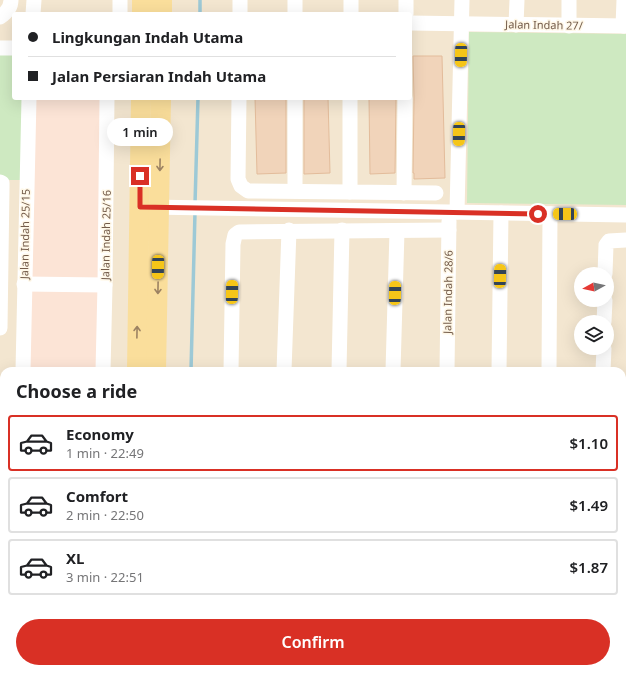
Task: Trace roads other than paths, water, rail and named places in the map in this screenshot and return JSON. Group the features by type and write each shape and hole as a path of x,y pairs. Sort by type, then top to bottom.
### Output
{"main road":[{"path":"142,0 142,12"},
{"path":"162,0 162,12"},
{"path":"141,100 150,207 156,367"},
{"path":"137,367 150,207 161,100"}],"street":[{"path":"0,17 7,12 11,0"},
{"path":"33,12 34,0"},
{"path":"120,0 120,12"},
{"path":"240,0 240,12"},
{"path":"295,0 295,12"},
{"path":"351,0 351,12"},
{"path":"406,0 406,12"},
{"name":"Jalan Indah 28/6","path":"447,367 448,230 453,212 462,0"},
{"path":"516,0 516,25"},
{"path":"569,0 569,26"},
{"path":"624,0 624,26"},
{"name":"Jalan Indah 27/","path":"412,23 624,26"},
{"path":"0,48 12,48"},
{"name":"Jalan Indah 25/15","path":"23,367 29,100"},
{"name":"Jalan Indah 25/16","path":"103,367 108,100"},
{"path":"239,100 238,179 240,186 248,191 436,193"},
{"path":"295,100 295,191"},
{"path":"350,100 350,192"},
{"path":"404,193 405,100"},
{"path":"0,328 1,183"},
{"path":"150,207 626,215"},
{"path":"499,367 501,213"},
{"path":"549,367 550,214"},
{"path":"231,367 233,244 235,235 239,232 246,230 448,230"},
{"path":"284,367 289,230"},
{"path":"339,367 342,230"},
{"path":"393,367 397,230"},
{"path":"605,267 606,245 609,241 620,240"},
{"path":"24,284 105,285"},
{"path":"603,367 604,355"}],"waterway":[{"path":"200,0 200,12"},
{"path":"195,204 198,100"},
{"path":"191,367 195,212"}]}
